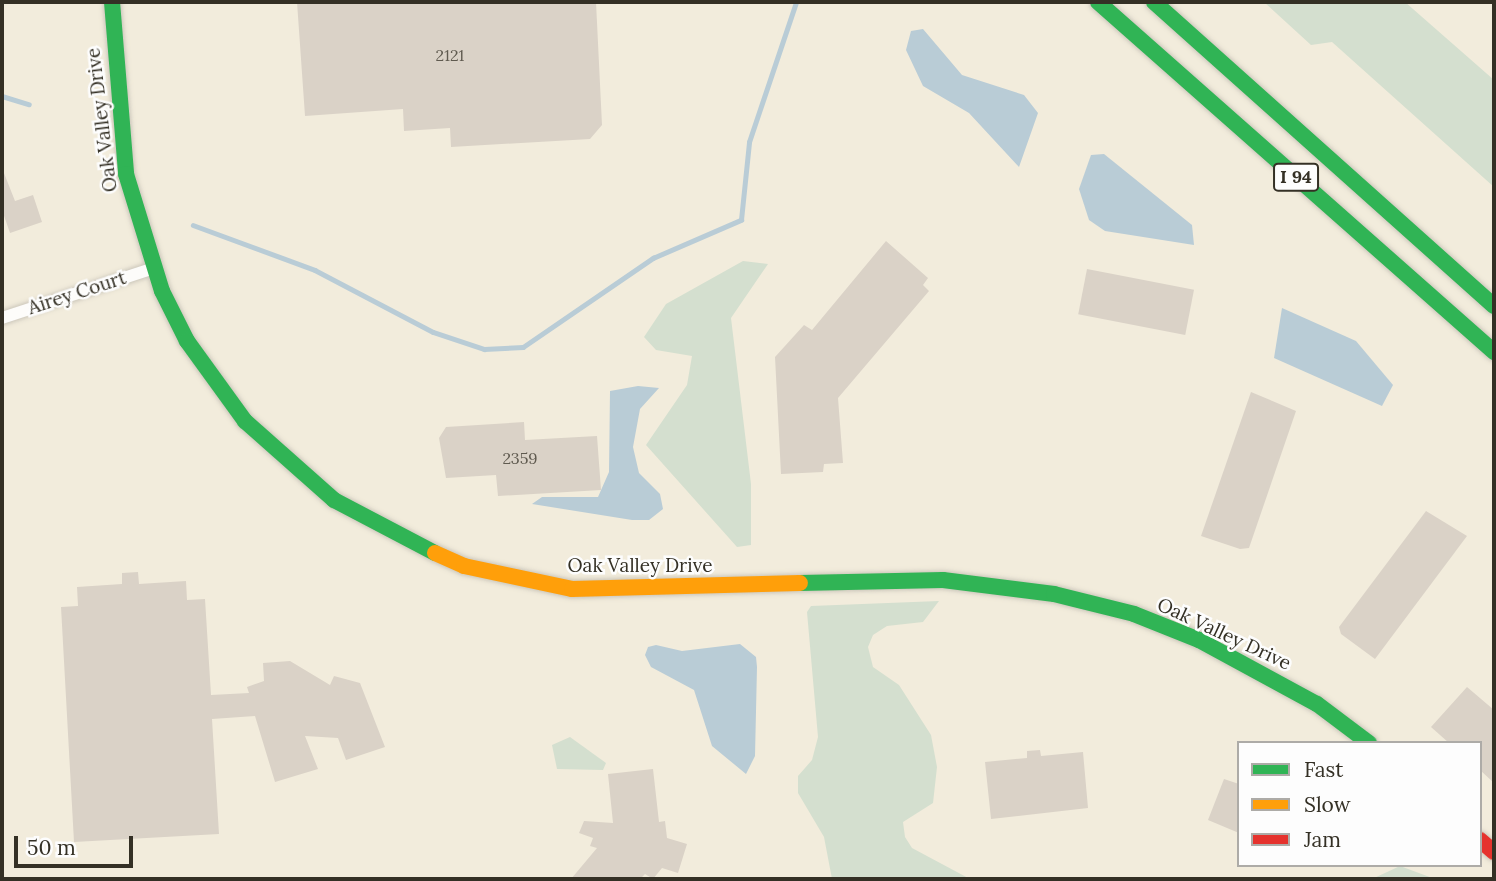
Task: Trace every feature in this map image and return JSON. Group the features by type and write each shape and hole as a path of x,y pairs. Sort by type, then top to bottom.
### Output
{"main road":[{"name":"Oak Valley Drive","path":"112,2 127,174 151,269 187,341 220,390 279,454 368,521 464,566 572,589 931,580 1054,594 1134,614 1199,640 1317,704 1366,741"},
{"name":"I 94","path":"1098,2 1494,352"},
{"name":"I 94","path":"1154,2 1494,306"}],"street":[{"name":"Airey Court","path":"2,318 151,269"}],"green space":[{"path":"1264,2 1405,2 1494,80 1494,187 1332,42 1311,45"},
{"path":"743,261 768,264 731,318 751,484 751,545 737,547 646,445 687,385 692,356 656,350 644,337 666,304"},
{"path":"939,601 923,622 887,626 873,635 868,647 873,667 899,685 931,735 937,767 933,803 903,822 905,837 912,848 970,879 832,879 824,837 798,793 798,776 812,760 818,737 807,612 811,606"},
{"path":"570,737 606,763 603,770 557,769 552,745"},
{"path":"1403,867 1435,879 1372,879"}],"water":[{"path":"923,29 962,75 1024,95 1038,113 1019,167 969,113 923,86 906,50 911,31"},
{"path":"1104,154 1192,225 1194,245 1105,231 1089,220 1079,189 1091,155"},
{"path":"1282,308 1356,341 1393,385 1382,406 1274,358"},
{"path":"638,386 659,388 640,409 633,447 639,473 660,494 663,509 649,520 632,520 532,504 542,497 598,497 609,472 610,391"},
{"path":"740,644 756,657 757,667 755,756 746,774 712,746 694,690 651,667 645,655 648,647 656,645 682,651"}],"building":[{"path":"297,2 596,2 602,125 590,139 451,147 450,128 404,131 403,109 305,116"},
{"path":"2,168 15,201 33,195 42,222 10,233 2,210"},
{"path":"886,241 928,278 923,285 929,291 838,398 843,463 824,464 823,472 781,474 775,357 804,325 812,330"},
{"path":"1087,269 1194,290 1185,335 1078,314"},
{"path":"1251,392 1296,411 1249,548 1240,549 1201,536"},
{"path":"524,422 525,440 597,436 601,490 498,496 496,475 446,478 439,438 446,427"},
{"path":"1426,511 1467,536 1375,659 1341,634 1339,627"},
{"path":"138,572 139,584 186,581 187,600 205,599 211,695 249,693 247,687 264,681 263,663 290,661 330,685 334,676 360,683 385,747 346,760 338,738 305,736 318,769 275,782 255,716 212,719 219,834 74,842 61,607 78,606 77,587 122,584 122,573"},
{"path":"1467,687 1494,710 1494,783 1482,772 1482,741 1447,741 1431,727"},
{"path":"1040,750 1041,756 1083,752 1088,808 991,819 985,762 1027,758 1027,751"},
{"path":"653,769 659,822 665,821 667,838 687,844 678,873 662,868 653,879 645,874 640,879 571,879 597,848 590,846 593,838 579,833 584,821 613,823 608,774"},
{"path":"1224,779 1237,783 1237,832 1208,820"}],"waterway":[{"path":"193,225 315,270 433,332 484,349 523,347 653,258 741,220 749,142 796,2"},
{"path":"2,96 29,104"}],"traffic: fast":[{"path":"112,2 126,174 162,291 187,341 245,421 334,500 435,553"},
{"path":"1098,2 1494,352"},
{"path":"1154,2 1494,306"},
{"path":"800,583 943,580 1054,594 1134,614 1199,640 1317,704 1366,741"}],"traffic: slow":[{"path":"435,553 464,566 572,589 800,583"}],"traffic: jam":[{"path":"1482,842 1494,852"}]}
